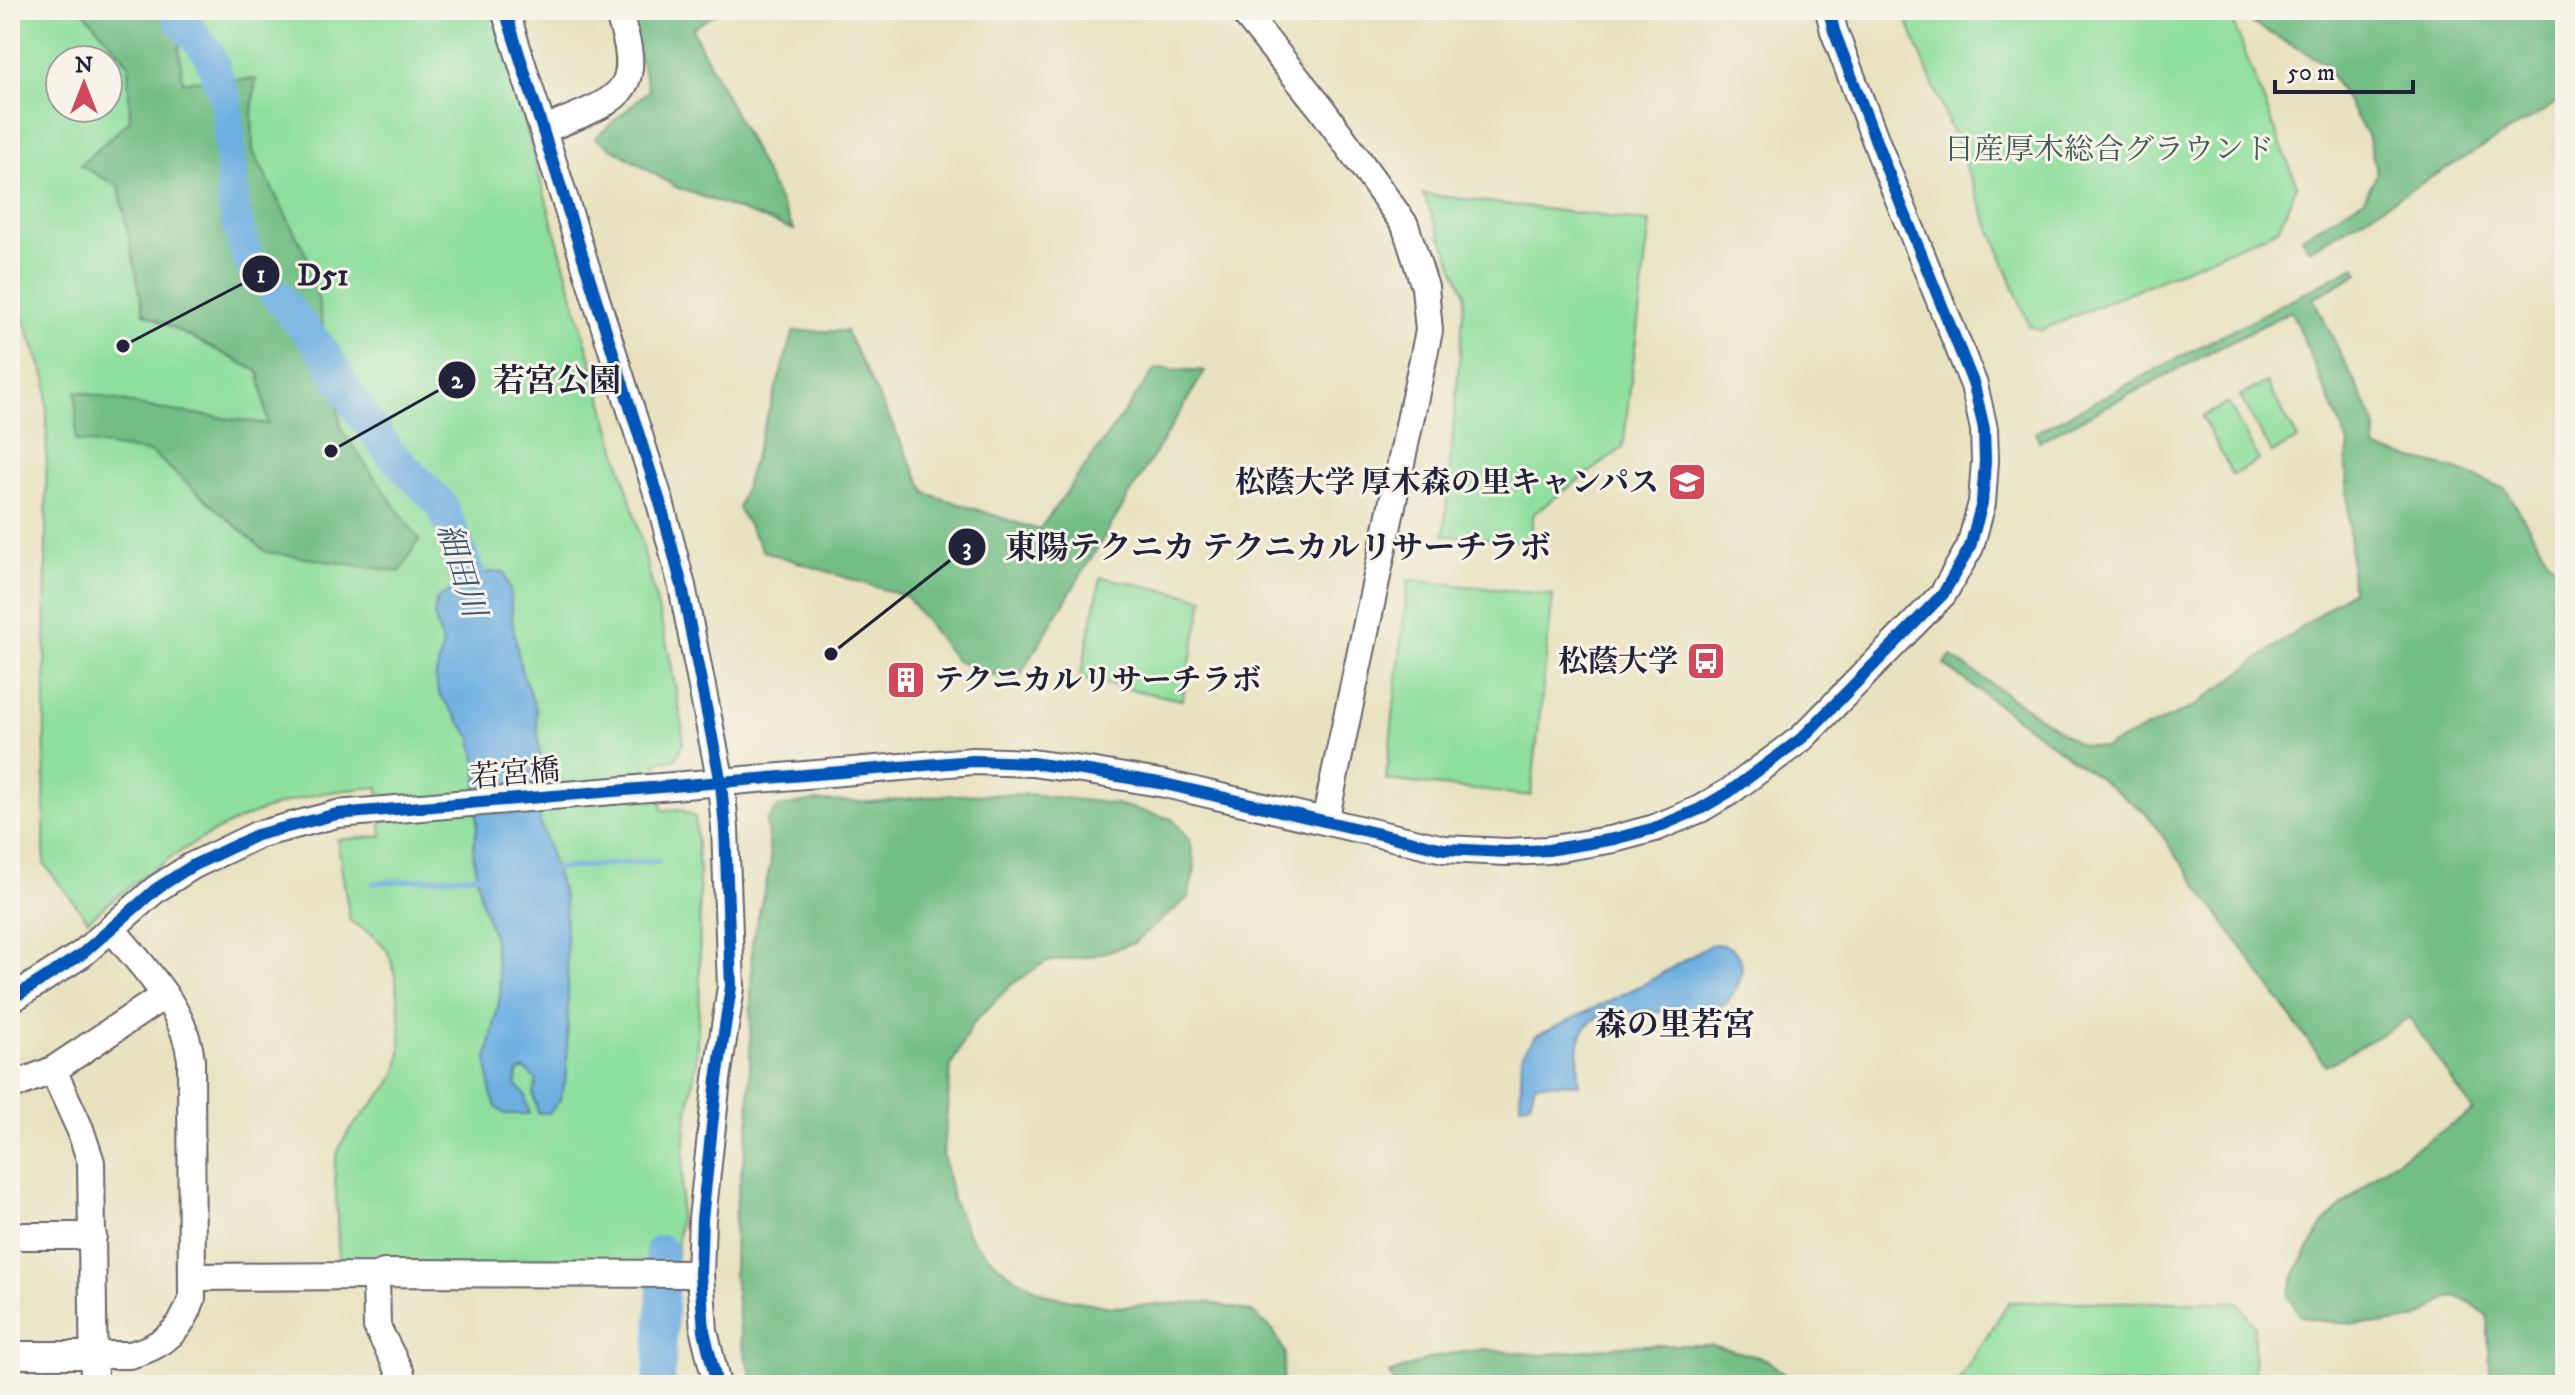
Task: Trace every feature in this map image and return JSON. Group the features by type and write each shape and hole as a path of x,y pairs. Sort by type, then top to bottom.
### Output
{"street":[{"path":"505,10 660,502 682,586 721,783 731,987 717,1079 702,1219 700,1274 704,1331 717,1385"},
{"path":"543,130 609,102 622,88 630,73 631,54 617,10"},
{"path":"1242,10 1321,108 1405,225 1425,287 1429,331 1325,821"},
{"name":"若宮橋","path":"10,1000 54,974 112,929 156,889 257,835 337,814 946,763 1032,763 1165,784 1444,849 1507,852 1562,848 1655,828 1700,809 1729,792 1802,738 1943,594 1970,547 1982,503 1984,429 1974,385 1885,165 1834,31 1829,10"},
{"path":"10,1355 130,1355 166,1340 176,1331 188,1311 192,1277 189,1041 179,1014 112,929"},
{"path":"10,1087 53,1070 165,995"},
{"path":"53,1070 80,1129 91,1162 94,1385"},
{"path":"10,1236 93,1236"},
{"path":"192,1277 376,1276 384,1273 700,1274"},
{"path":"376,1276 377,1327 401,1374 402,1385"}],"green space":[{"path":"10,10 493,10 636,520 669,653 682,723 683,742 676,759 657,762 662,810 680,809 695,817 699,873 700,989 696,1063 686,1126 676,1266 339,1269 335,1172 338,1150 389,1085 399,1063 400,1013 392,963 381,943 350,921 337,840 382,836 378,787 323,793 289,801 226,826 169,858 88,920 44,864 47,381 16,300 10,292"},
{"path":"82,10 190,10 179,47 183,81 256,79 252,111 253,151 312,266 342,431 419,540 400,572 266,552 152,453 76,441 76,391 158,409 268,424 259,372 144,313 119,187 80,165 130,120 128,63 124,58 124,44 112,44"},
{"path":"626,10 721,10 692,29 794,230 676,187 595,138 649,90"},
{"name":"日産厚木総合グラウンド","path":"1903,10 2228,10 2297,185 2278,229 2040,331 2029,325"},
{"path":"2240,10 2565,10 2565,95 2550,107 2309,250 2302,237 2364,199 2377,173 2367,135 2324,63 2241,17"},
{"path":"1423,194 1650,222 1623,448 1534,513 1529,542 1444,535 1465,293"},
{"path":"2355,266 2359,273 2313,298 2376,425 2375,449 2457,470 2506,489 2550,562 2565,573 2565,1385 2491,1385 2487,1316 2460,1298 2449,1298 2418,1318 2391,1323 2343,1323 2301,1316 2288,1296 2295,1274 2323,1224 2380,1171 2473,1111 2410,1018 2326,1066 2146,813 1944,665 1951,656 2079,744 2104,748 2195,706 2352,590 2346,464 2349,445 2291,311 2039,441 2036,432"},
{"path":"794,331 846,331 926,493 1039,530 1156,368 1205,371 1015,683 956,661 907,597 763,551 738,508"},
{"path":"2266,382 2298,439 2272,453 2240,396"},
{"path":"2228,403 2259,460 2233,475 2202,417"},
{"path":"1101,577 1204,598 1182,700 1080,679"},
{"path":"1408,580 1553,595 1531,796 1386,780"},
{"path":"1028,794 1116,804 1172,819 1190,840 1195,868 1188,898 1134,943 1089,957 1045,962 1011,985 973,1023 951,1066 943,1154 953,1202 972,1241 1006,1272 1047,1295 1111,1307 1207,1302 1252,1312 1273,1330 1285,1353 1282,1385 755,1385 742,1345 734,1276 735,1213 749,1124 752,943 771,862 766,822 778,807 815,801 871,802 948,795"},
{"path":"2009,1302 2238,1302 2254,1325 2254,1385 1956,1385"},
{"path":"1632,1345 1711,1345 1766,1359 1797,1385 1396,1385 1389,1374 1437,1356 1484,1349 1540,1355"}],"water":[{"path":"489,572 504,572 510,591 521,670 536,709 541,771 540,822 565,901 567,1072 560,1100 549,1113 538,1113 533,1093 537,1080 524,1069 518,1072 516,1085 525,1095 529,1114 505,1114 496,1107 491,1093 487,1059 501,992 493,936 480,896 473,852 477,827 477,766 472,738 440,695 435,679 443,645 434,616 437,598"},
{"path":"1710,945 1731,948 1742,964 1738,985 1724,1004 1715,1011 1607,1012 1595,1018 1582,1033 1578,1050 1579,1084 1535,1083 1530,1102 1520,1105 1522,1055 1536,1036 1644,984"}],"waterway":[{"name":"細田川","path":"175,10 208,52 227,102 234,210 248,260 326,355 356,407 391,454 442,505 475,589 480,621"},
{"path":"550,869 657,861"},
{"path":"373,883 480,875"},
{"name":"細田川","path":"659,1385 663,1287 661,1251"}],"cycle path":[{"path":"505,10 660,502 682,586 721,783 731,987 717,1079 702,1219 700,1274 704,1331 717,1385"},
{"path":"10,1000 82,954 156,889 192,866 257,835 337,814 973,761 1032,763 1165,784 1444,849 1548,850 1614,839 1655,828 1700,809 1729,792 1802,738 1943,594 1970,547 1982,503 1984,429 1974,385 1885,165 1834,31 1829,10"}],"place":[{"name":"D51","path":"123,346"},
{"name":"若宮公園","path":"331,451"},
{"name":"松蔭大学 厚木森の里キャンパス","path":"1687,482"},
{"name":"東陽テクニカ テクニカルリサーチラボ","path":"831,654"},
{"name":"松蔭大学","path":"1706,661"},
{"name":"テクニカルリサーチラボ","path":"906,680"}],"district":[{"name":"森の里若宮","path":"1675,1024"}]}
